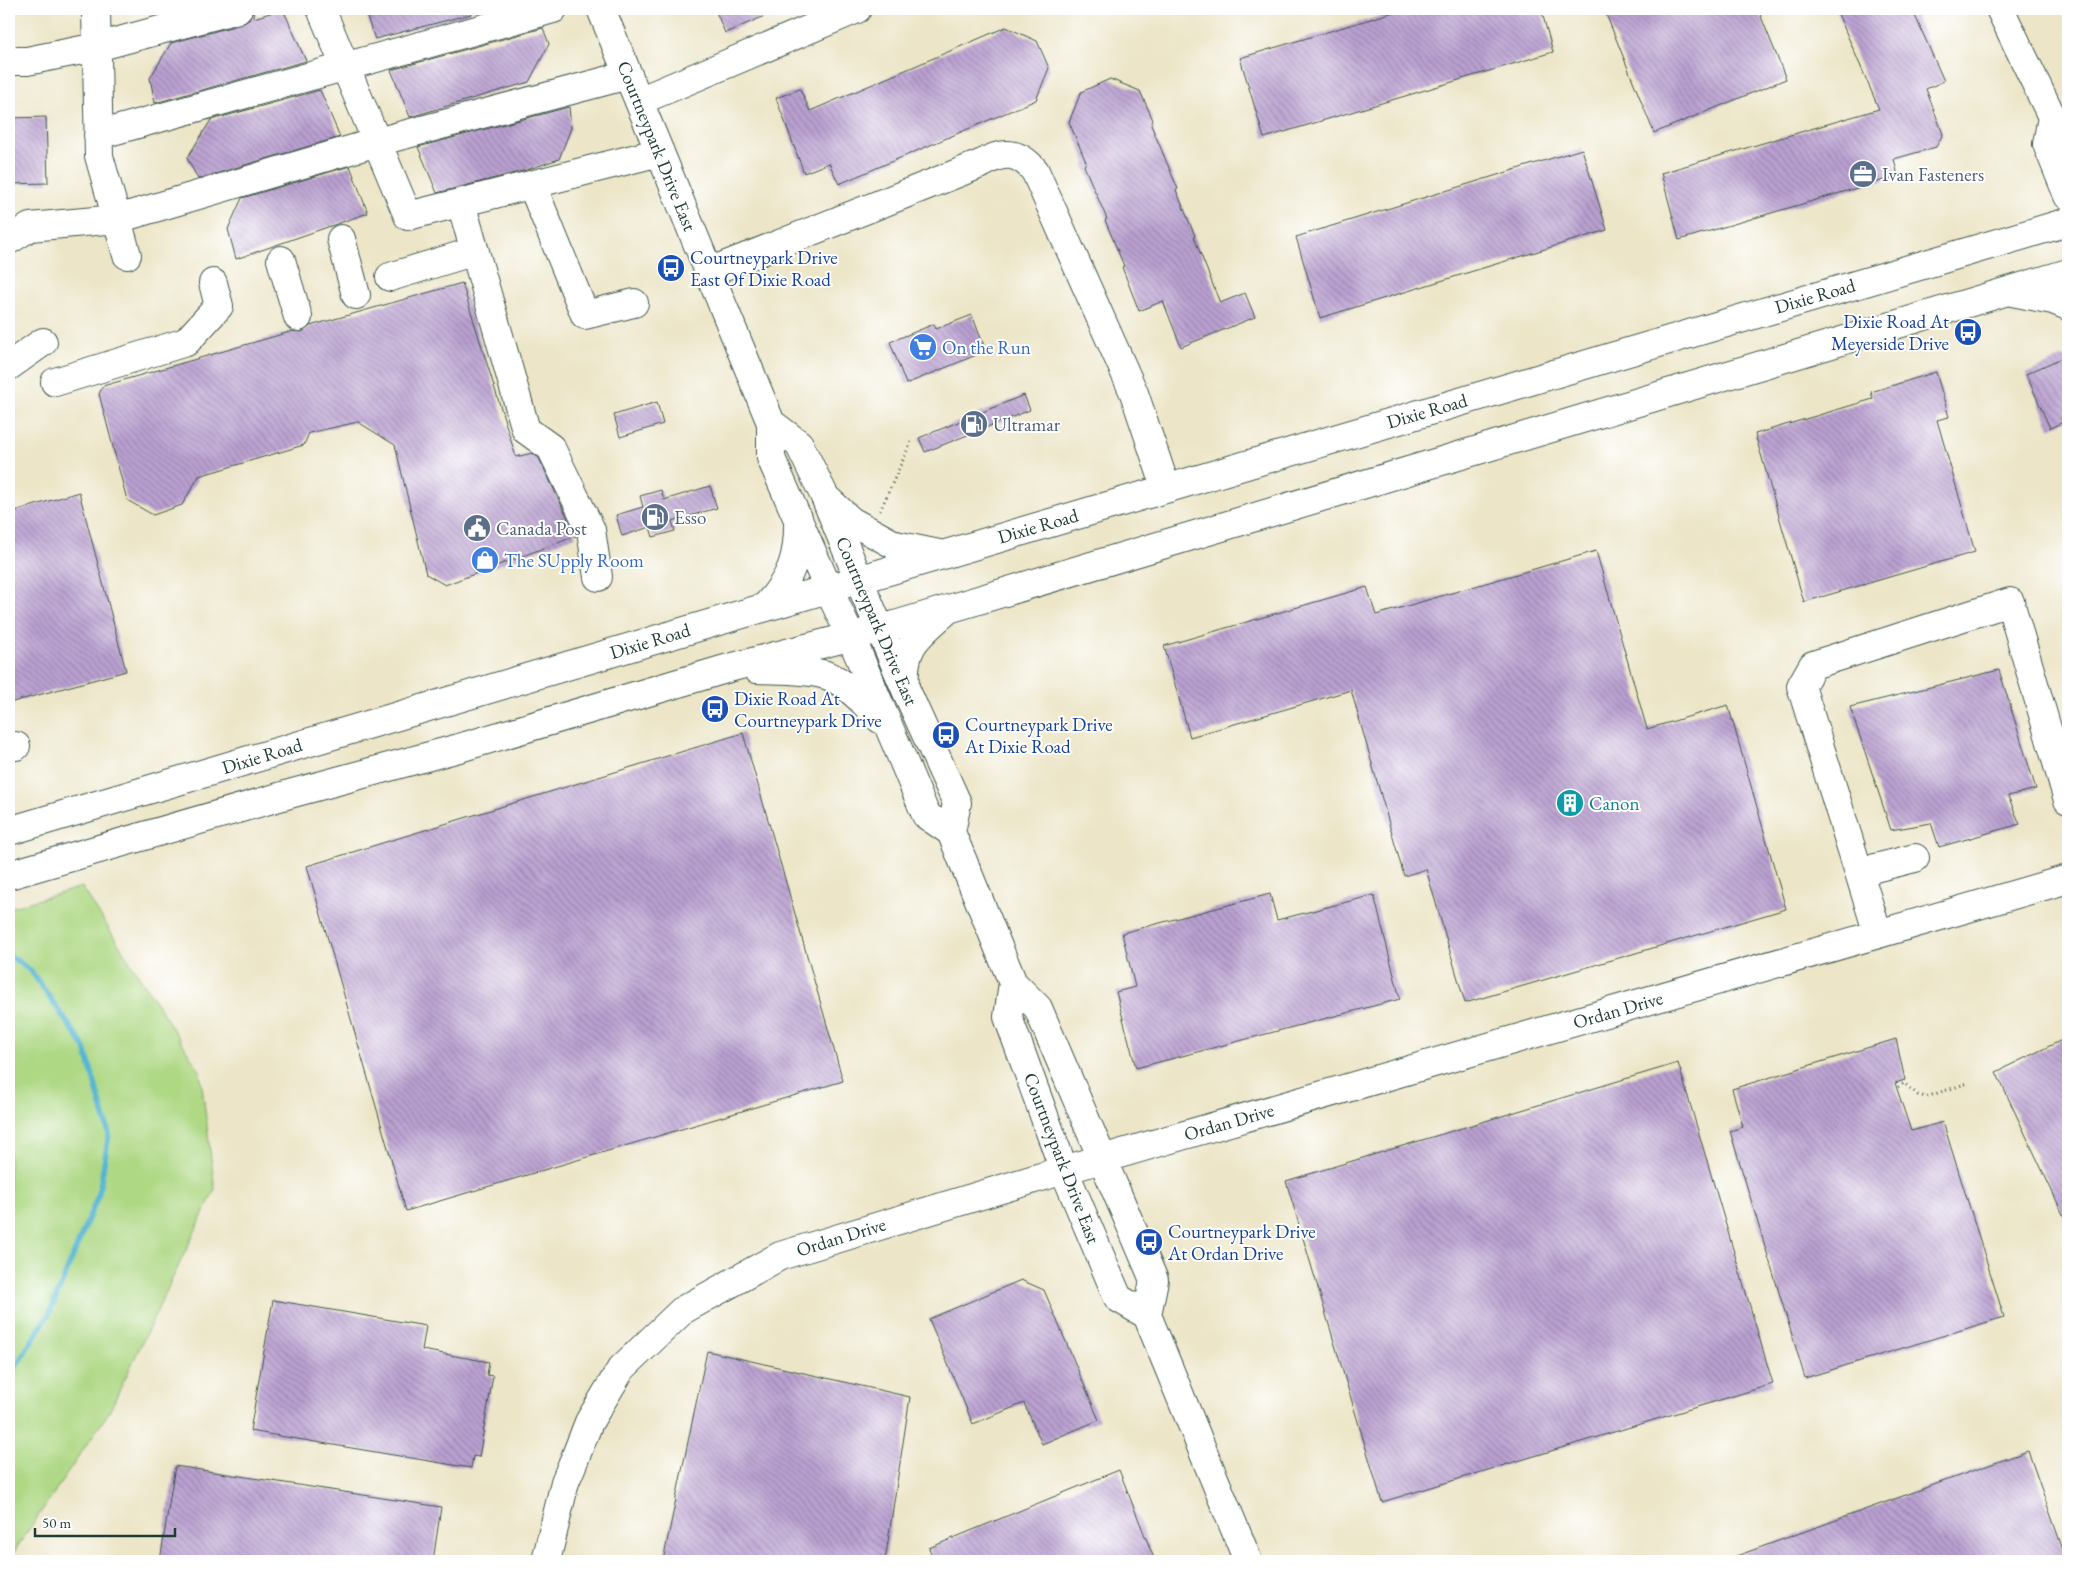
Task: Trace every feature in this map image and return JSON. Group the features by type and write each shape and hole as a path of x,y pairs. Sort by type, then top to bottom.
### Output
{"main road":[{"path":"96,9 99,156 127,255"},
{"path":"9,61 28,61 97,47 238,9"},
{"path":"321,9 408,216 660,152"},
{"path":"98,135 553,9"},
{"name":"Courtneypark Drive East","path":"601,9 771,423 771,458 851,637 926,815 951,832 1013,983 1038,1008 1154,1280 1147,1315 1118,1298 1064,1170 1008,1017 1013,983"},
{"path":"639,101 857,9"},
{"path":"2000,9 2060,122 2047,144 2068,196"},
{"path":"9,240 30,227 117,219 377,142 628,75"},
{"path":"709,272 993,157 1005,154 1017,156 1027,162 1035,171 1134,393 1166,488"},
{"path":"532,185 585,315 634,303"},
{"path":"462,203 526,430 551,448 591,530 598,577"},
{"name":"Dixie Road","path":"9,831 859,580 940,554 2068,222"},
{"path":"341,239 356,295"},
{"path":"390,277 475,251"},
{"path":"281,260 298,317"},
{"path":"9,875 293,793 459,748 729,668 880,630 951,607 2068,274"},
{"path":"55,382 186,342 219,306 213,283"},
{"path":"2008,292 2053,300 2068,306"},
{"path":"9,366 43,342"},
{"name":"Courtneypark Drive East","path":"771,423 799,444 825,497 880,630 957,803 951,832"},
{"path":"825,497 850,521 895,545 940,554"},
{"path":"766,606 779,592 789,576 796,558 798,518"},
{"path":"1878,934 1801,686 1813,665 2010,602 2068,800"},
{"path":"906,690 904,670 909,650 920,633 951,607"},
{"path":"729,668 803,672 828,676 857,695 890,729"},
{"path":"1859,872 1915,858"},
{"name":"Ordan Drive","path":"546,1561 565,1482 589,1422 621,1369 683,1310 780,1256 1064,1170 2068,879"},
{"path":"1147,1315 1248,1561"}],"path":[{"path":"876,519 911,442"},
{"path":"1898,1087 1904,1083 1918,1095 1926,1097 1968,1083"}],"green space":[{"path":"82,887 200,1071 215,1189 109,1412 9,1559 9,908"}],"building":[{"path":"283,9 306,61 155,103 150,78 171,43 242,24 249,20 253,11 254,18"},
{"path":"364,9 470,9 471,14 375,39"},
{"path":"715,9 781,9 725,33"},
{"path":"1404,9 1541,9 1553,52 1264,138 1240,58"},
{"path":"1604,9 1758,9 1786,79 1654,133"},
{"path":"1836,9 1912,9 1944,81 1926,89 1943,134 1936,147 1894,159 1898,176 1679,240 1661,173 1879,109"},
{"path":"1006,27 1037,41 1049,68 1036,100 839,184 829,163 804,173 776,98 800,89 810,111"},
{"path":"543,28 549,44 529,82 410,117 391,70"},
{"path":"1110,79 1140,91 1153,120 1151,125 1178,189 1176,190 1220,303 1245,293 1255,317 1181,347 1163,301 1139,311 1122,267 1124,266 1105,220 1107,219 1084,166 1086,162 1069,122 1081,92"},
{"path":"320,90 340,137 198,179 187,158 211,120"},
{"path":"569,107 571,128 559,159 526,170 437,193 418,147"},
{"path":"46,117 48,183 9,184 9,118"},
{"path":"1582,149 1607,230 1320,318 1296,237"},
{"path":"350,166 368,213 236,259 228,229 242,198"},
{"path":"462,283 516,457 532,453 539,458 576,536 445,585 426,574 395,445 358,422 309,433 304,445 199,476 182,505 153,515 127,500 99,394 103,386 293,331 302,332 310,326"},
{"path":"972,315 986,351 906,384 890,342 934,324 936,329"},
{"path":"2068,355 2068,420 2050,428 2026,374"},
{"path":"1936,372 1949,417 1937,420 1975,552 1804,602 1755,434 1873,399 1871,392"},
{"name":"Ultramar","path":"1024,395 1030,410 925,452 919,438"},
{"path":"657,402 663,424 620,437 614,415"},
{"path":"710,486 717,508 672,521 675,531 653,537 650,527 622,536 616,515 643,507 640,496 661,490 664,500"},
{"path":"79,492 126,671 9,703 9,513"},
{"name":"Canon","path":"1596,551 1647,729 1728,705 1786,909 1465,1003 1426,869 1404,876 1351,690 1190,737 1164,646 1367,587 1376,615"},
{"path":"1999,670 2036,789 2008,796 2020,824 1939,847 1931,823 1891,830 1850,707"},
{"path":"743,733 843,1081 406,1211 307,866"},
{"path":"1270,894 1277,920 1374,895 1400,999 1136,1068 1116,992 1135,987 1122,933"},
{"path":"2068,1037 2068,1225 1996,1072"},
{"path":"1896,1039 1905,1080 1895,1083 1911,1131 1943,1122 2004,1317 1805,1378 1730,1131 1743,1127 1732,1089"},
{"path":"1678,1063 1773,1384 1382,1502 1286,1181"},
{"path":"1021,1280 1044,1290 1099,1420 1042,1444 1024,1403 973,1424 929,1319"},
{"path":"273,1300 426,1326 422,1350 489,1362 487,1375 493,1376 479,1457 473,1456 471,1468 250,1431"},
{"path":"707,1351 910,1397 885,1561 663,1561"},
{"path":"2028,1451 2067,1561 1729,1561 1728,1559"},
{"path":"175,1466 441,1507 433,1561 160,1561"},
{"path":"1119,1470 1155,1561 934,1561 929,1548"}],"waterway":[{"path":"9,955 31,971 85,1048 109,1134 99,1193 49,1314 9,1377"}],"place":[{"name":"Ivan Fasteners","path":"1863,174"},
{"name":"Courtneypark Drive East Of Dixie Road","path":"671,268"},
{"name":"Dixie Road At Meyerside Drive","path":"1968,332"},
{"name":"On the Run","path":"923,347"},
{"name":"Ultramar","path":"974,424"},
{"name":"Esso","path":"655,517"},
{"name":"Canada Post","path":"477,528"},
{"name":"The SUpply Room","path":"485,560"},
{"name":"Dixie Road At Courtneypark Drive","path":"715,709"},
{"name":"Courtneypark Drive At Dixie Road","path":"946,735"},
{"name":"Canon","path":"1570,803"},
{"name":"Courtneypark Drive At Ordan Drive","path":"1149,1242"}]}
